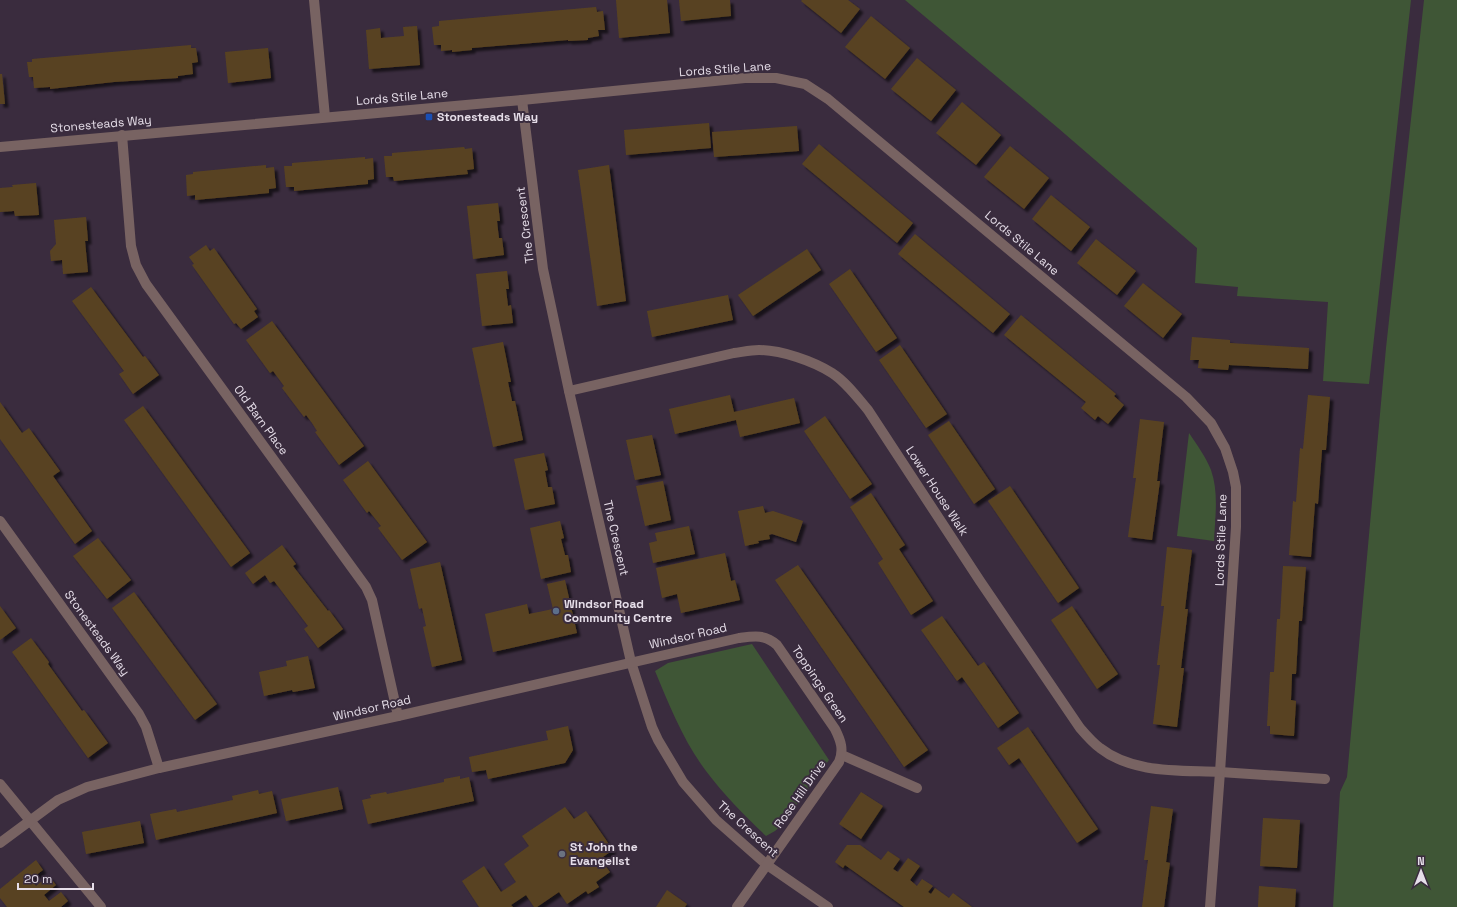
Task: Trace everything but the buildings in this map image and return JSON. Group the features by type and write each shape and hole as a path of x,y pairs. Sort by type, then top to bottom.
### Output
{"street":[{"path":"314,0 325,117"},
{"name":"Lords Stile Lane","path":"325,117 522,100 744,78 776,78 805,84 834,104 1186,397 1211,423 1225,448 1236,486 1236,527 1210,907"},
{"name":"The Crescent","path":"522,100 543,269 569,391 631,662 652,727 683,782 716,820 767,865 828,907"},
{"name":"Stonesteads Way","path":"0,147 325,117"},
{"name":"Old Barn Place","path":"122,136 131,246 136,265 146,284 366,587 372,600 398,716"},
{"name":"Lower House Walk","path":"569,391 734,352 759,350 786,355 808,362 832,373 852,390 868,410 1080,728 1100,748 1119,759 1142,768 1325,779"},
{"name":"Stonesteads Way","path":"0,520 139,714 146,727 159,768"},
{"name":"Windsor Road","path":"0,843 58,800 87,787 159,768 398,716 631,662 739,638 764,636"},
{"name":"Toppings Green","path":"764,636 772,640 777,645 835,729 840,739 842,755"},
{"path":"842,755 916,788"},
{"name":"Rose Hill Drive","path":"737,907 842,755"},
{"path":"0,784 101,907"}],"green space":[{"path":"905,0 1411,0 1369,384 1323,381 1328,302 1237,296 1238,287 1195,283 1197,248 1058,128"},
{"path":"1424,0 1457,0 1457,907 1333,907 1340,792 1347,777 1386,348"},
{"path":"1189,433 1207,460 1211,470 1215,488 1216,506 1214,541 1177,536"},
{"path":"752,644 829,760 783,824 766,836 727,797 698,760 678,723 655,671 668,663"}],"place":[{"name":"Stonesteads Way","path":"429,117"},
{"name":"Windsor Road Community Centre","path":"556,611"},
{"name":"St John the Evangelist","path":"562,854"}]}
